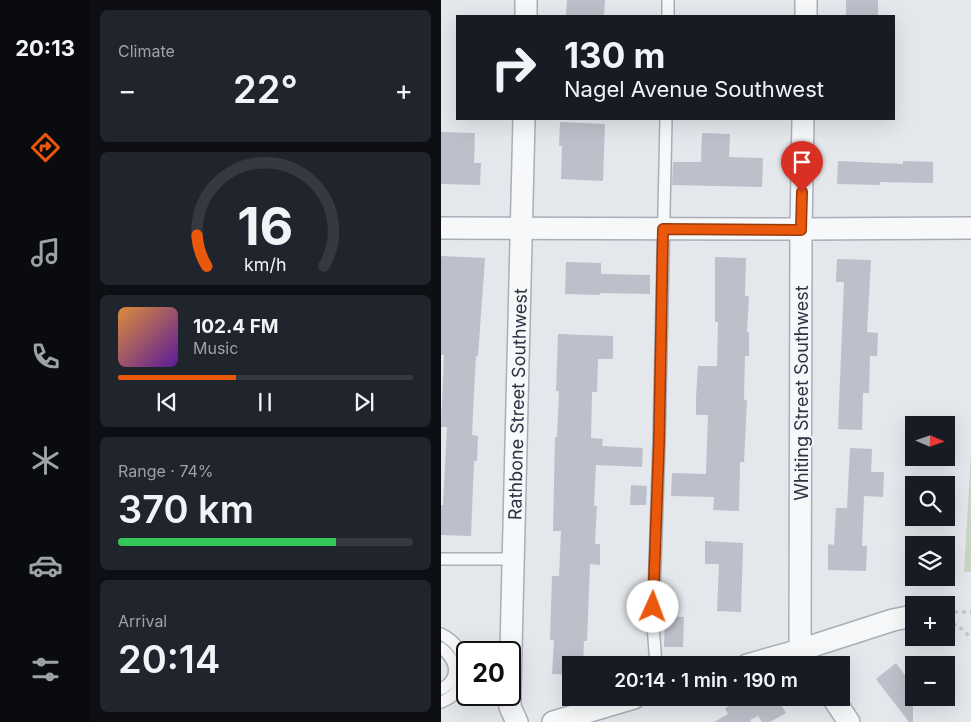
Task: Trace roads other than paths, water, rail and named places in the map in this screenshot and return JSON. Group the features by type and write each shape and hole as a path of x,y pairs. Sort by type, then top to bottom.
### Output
{"street":[{"path":"526,0 526,15"},
{"path":"806,0 806,15"},
{"name":"Rathbone Street Southwest","path":"511,641 524,120"},
{"name":"Whiting Street Southwest","path":"803,120 801,230 805,656"},
{"path":"441,228 801,230 971,228"},
{"path":"810,656 893,620 905,618"},
{"path":"511,706 517,722"},
{"path":"553,722 606,706"},
{"path":"838,706 849,722"}],"lane":[{"path":"668,0 668,15"},
{"path":"655,656 653,625 659,452 666,120"},
{"path":"441,559 513,559"},
{"path":"441,634 453,640 461,651 465,672 463,684 457,693 441,702"},
{"path":"441,648 450,656 454,670 452,680 441,689"}]}
